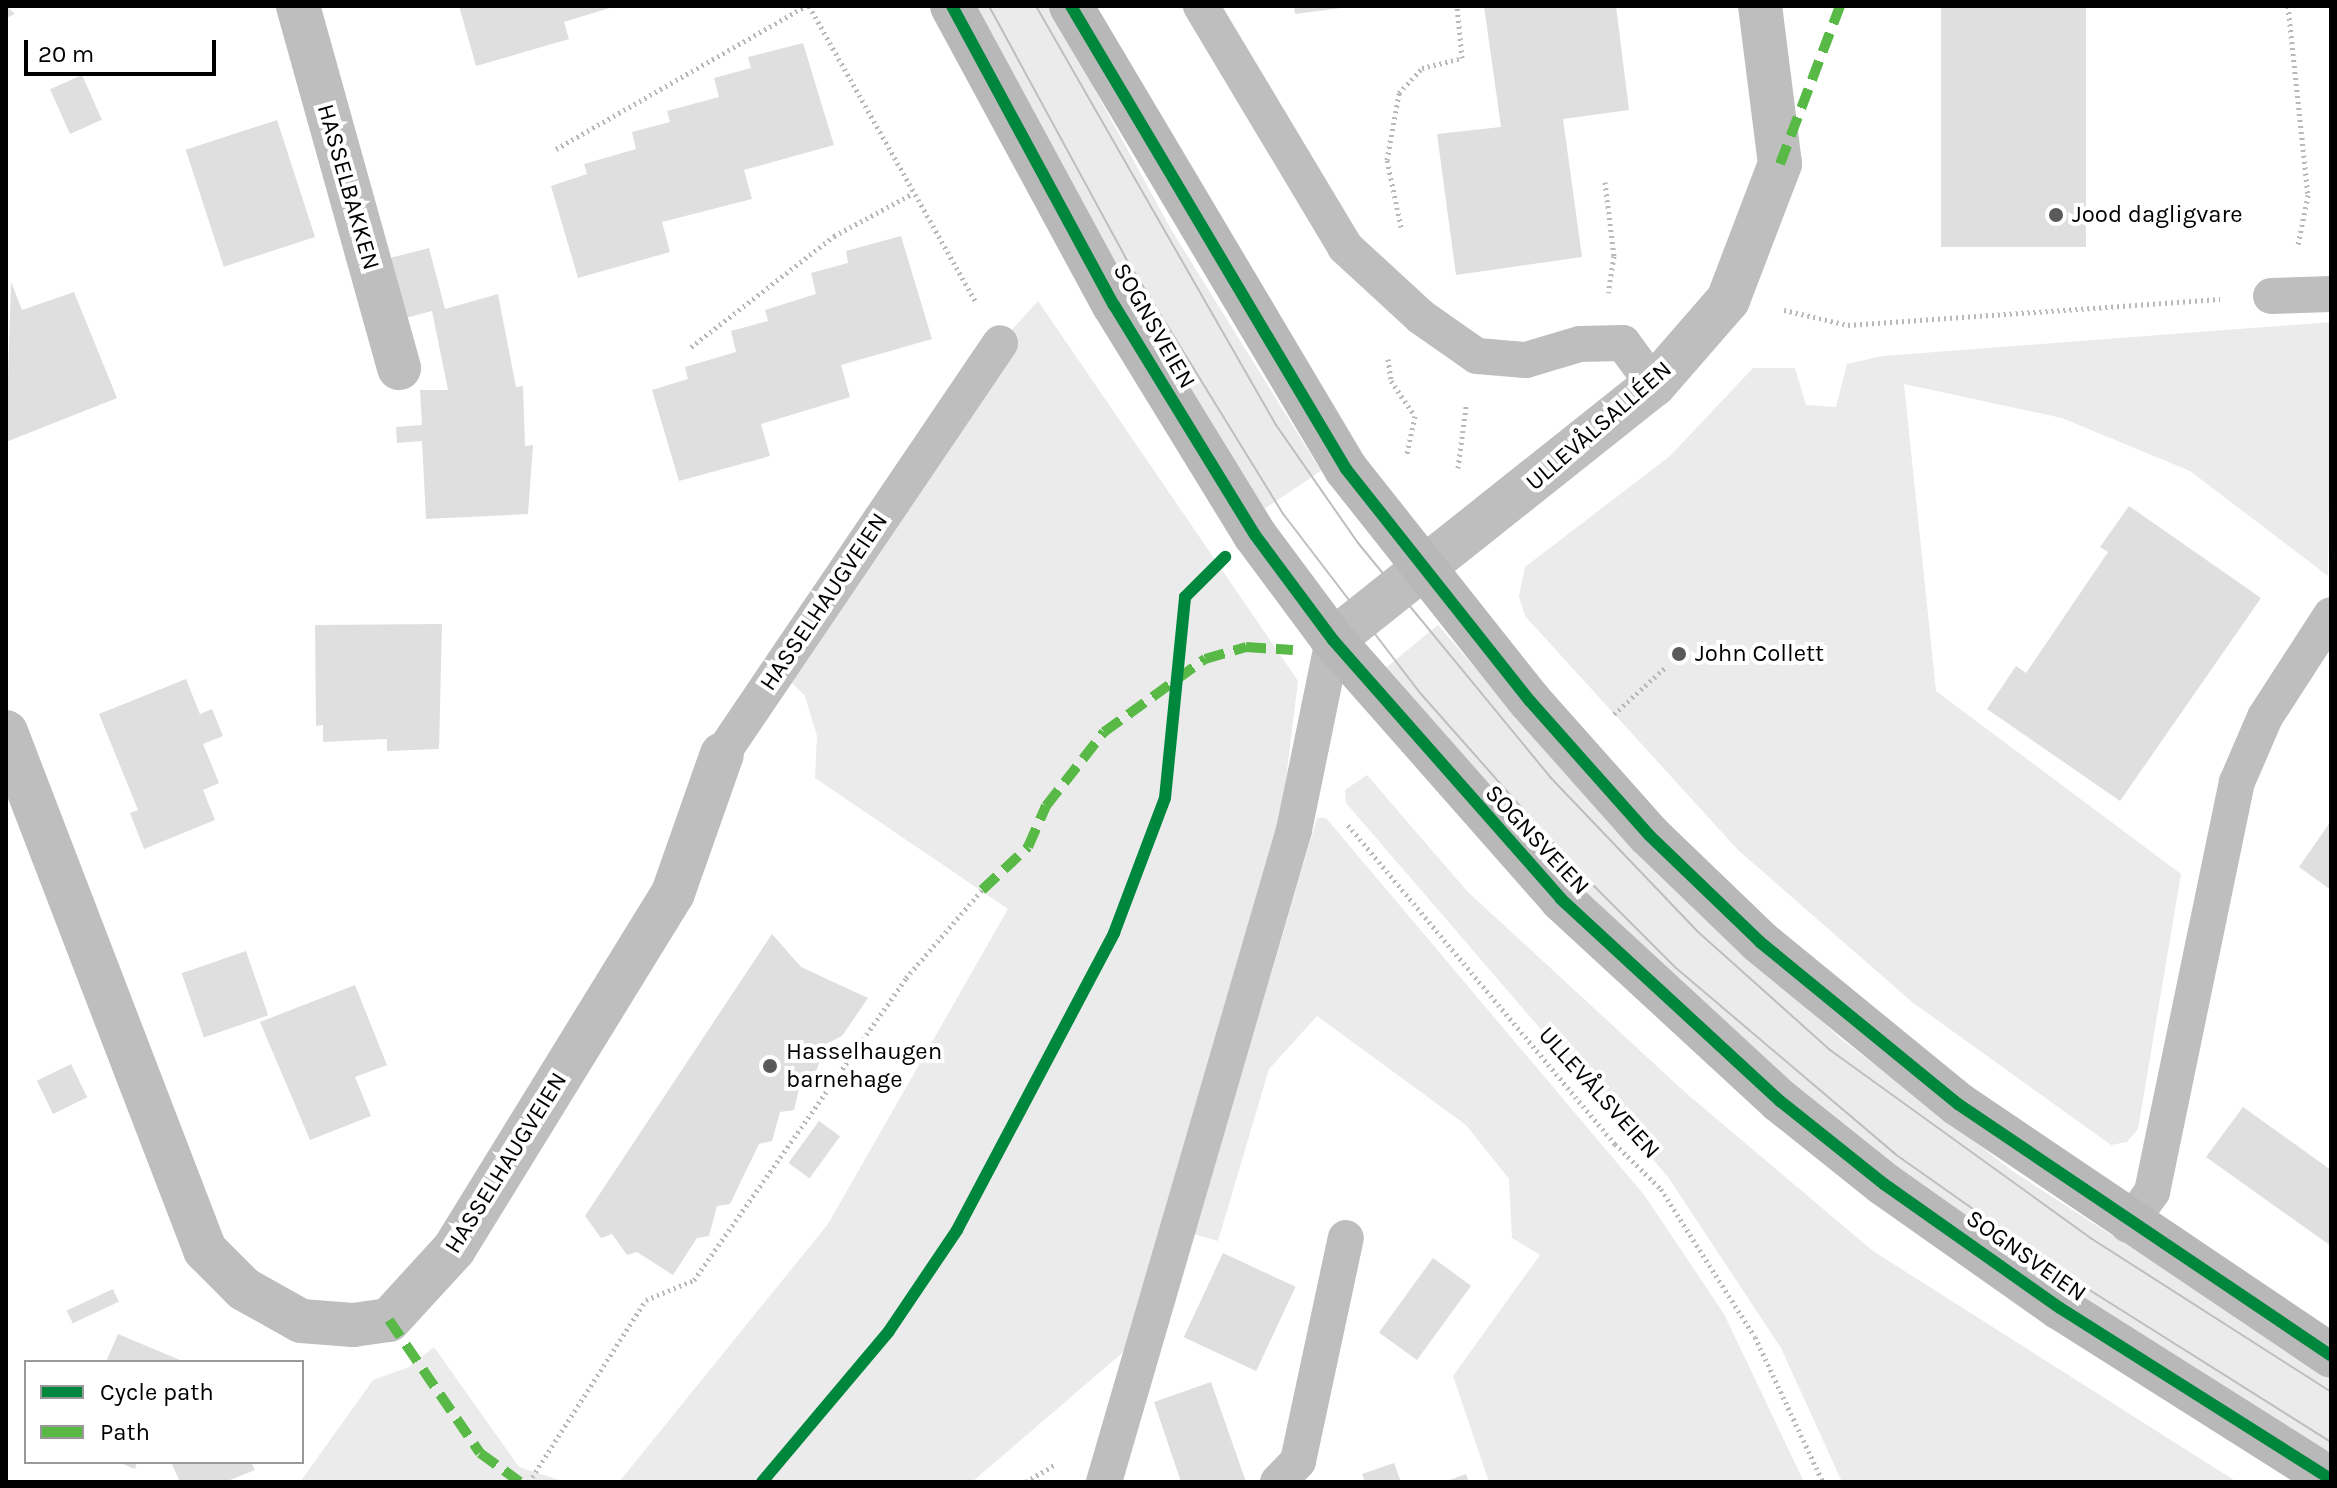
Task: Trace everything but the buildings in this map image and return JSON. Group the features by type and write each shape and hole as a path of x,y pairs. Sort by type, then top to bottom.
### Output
{"main road":[{"name":"SOGNSVEIEN","path":"952,6 1188,429 1333,640 1561,899 1780,1101 2060,1308 2331,1479"},
{"path":"1071,6 1346,469 1421,569 1595,777 1760,942 1958,1104 2128,1225 2331,1356"}],"street":[{"name":"HASSELBAKKEN","path":"298,6 399,368"},
{"name":"ULLEVÅLSALLÉEN","path":"1333,640 1654,385 1728,300 1780,164 1760,6"},
{"name":"HASSELHAUGVEIEN","path":"6,732 205,1250 244,1289 301,1321 353,1325 389,1320 424,1290 454,1249 673,893 722,754"}],"lane":[{"path":"1201,6 1345,247 1421,317 1477,356 1526,360 1580,344 1623,343 1654,385"},
{"path":"2271,296 2331,294"},
{"name":"HASSELHAUGVEIEN","path":"722,754 1000,343"},
{"path":"2128,1225 2152,1192 2237,782 2265,717 2331,615"},
{"path":"1104,1482 1312,753 1333,640"},
{"path":"1278,1482 1298,1461 1346,1238"}],"path":[{"path":"556,149 808,6 912,194 1000,343"},
{"path":"1402,231 1387,160 1399,93 1422,68 1462,58 1457,6"},
{"path":"1728,300 1848,325 2271,296 2293,269 2308,195 2288,6"},
{"path":"1605,182 1614,256 1604,319 1623,343"},
{"path":"691,347 834,236 912,194"},
{"path":"1404,464 1415,416 1391,381 1387,360 1421,317"},
{"path":"1458,469 1477,356"},
{"path":"762,1482 889,1331 957,1230 1114,933 1165,798 1185,597 1225,557"},
{"path":"1631,698 1667,666"},
{"path":"529,1482 646,1300 694,1280 924,955 982,890"}],"shaded area":[{"path":"972,6 1049,6 1172,231 1321,471 1264,509 1138,310"},
{"path":"1038,301 1298,681 1280,828 1142,1336 972,1482 619,1482 828,1224 1008,909 815,778 817,736 805,696 784,675 1000,343"},
{"path":"2331,322 2328,576 2190,471 2062,418 1904,384 1936,691 2181,874 2138,1129 2127,1142 2111,1145 1912,1002 1738,850 1525,616 1519,596 1525,567 1670,456 1753,368 1795,368 1806,405 1836,407 1847,364 1882,356"},
{"path":"1438,625 1610,824 1840,1038 2014,1172 2331,1377 2331,1458 1978,1231 1789,1086 1564,876 1383,670"},
{"path":"1367,775 1467,891 1686,1093 1873,1251 2237,1482 1842,1482 1781,1348 1668,1177 1346,803 1345,790"},
{"path":"1317,818 1326,818 1645,1196 1724,1314 1804,1482 1489,1482 1453,1376 1540,1255 1512,1238 1509,1179 1466,1125 1317,1016 1269,1069 1218,1241 1194,1234"},
{"path":"434,1347 519,1467 566,1482 300,1482 373,1380 409,1367"}],"tram line":[{"path":"989,6 1125,257 1284,515 1421,694 1568,860 1676,968 1895,1154 2072,1279 2331,1442"},
{"path":"1036,6 1276,425 1358,543 1550,777 1697,931 1830,1050 2092,1239 2331,1392"}],"marked path":[{"path":"1780,164 1840,6"},
{"path":"982,890 1028,847 1046,806 1104,732 1205,659 1246,647 1293,650"},
{"path":"389,1320 480,1453 520,1482"}],"cycle path":[{"path":"952,6 1114,305 1255,535 1333,640 1561,899 1780,1101 1884,1184 2060,1308 2331,1479"},
{"path":"1071,6 1346,469 1530,701 1649,835 1760,942 1958,1104 2331,1356"},
{"path":"762,1482 889,1331 957,1230 1114,933 1165,798 1185,597 1225,557"}],"place":[{"name":"Jood dagligvare","path":"2056,215"},
{"name":"John Collett","path":"1679,654"},
{"name":"Hasselhaugen barnehage","path":"770,1066"}]}
